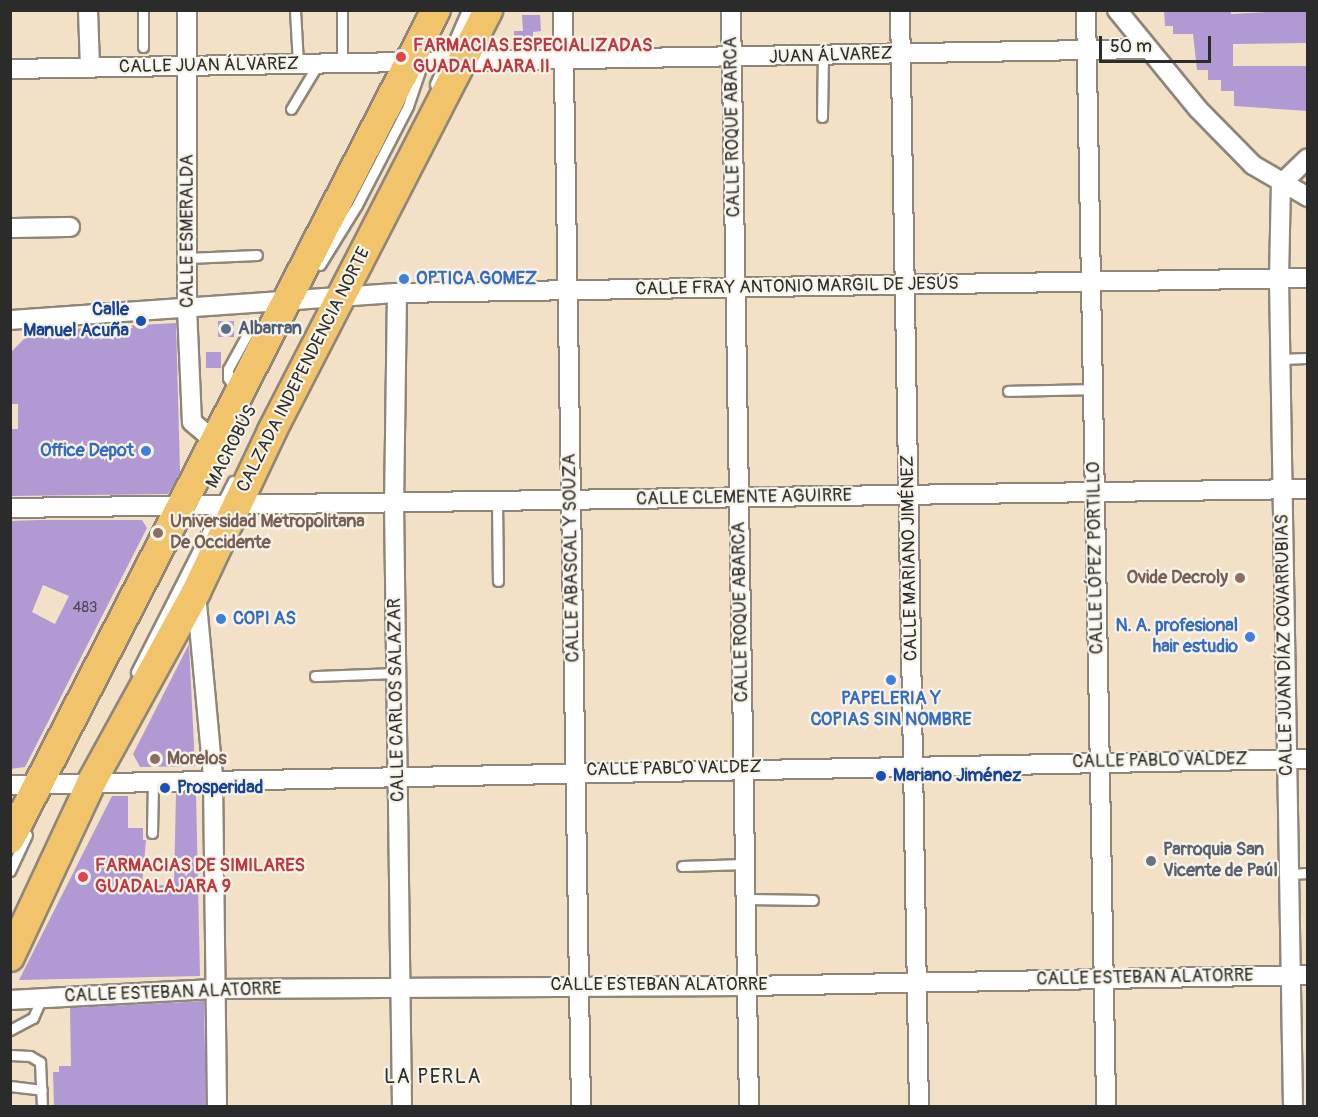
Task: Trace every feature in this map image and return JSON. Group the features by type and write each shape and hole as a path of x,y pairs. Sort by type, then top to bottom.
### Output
{"main road":[{"path":"10,839 46,786 188,506 215,441 239,392 420,59 436,10"},
{"name":"CALZADA INDEPENDENCIA NORTE","path":"10,957 86,783 196,592 229,504 452,63 488,10"}],"street":[{"path":"88,10 90,68"},
{"name":"CALLE ESMERALDA","path":"187,10 187,308 192,422 215,441"},
{"name":"CALLE ABASCAL Y SOUZA","path":"563,10 580,1107"},
{"name":"CALLE ROQUE ABARCA","path":"731,10 749,1107"},
{"name":"CALLE MARIANO JIMÉNEZ","path":"900,10 919,1107"},
{"name":"CALLE LÓPEZ PORTILLO","path":"1086,10 1106,1107"},
{"path":"1118,10 1147,49 1253,165 1308,197"},
{"name":"JUAN ÁLVAREZ","path":"420,59 452,63 1147,49"},
{"name":"CALLE JUAN ÁLVAREZ","path":"10,69 318,64 420,59"},
{"path":"1281,183 1308,158"},
{"name":"CALLE JUAN DÍAZ COVARRUBIAS","path":"1281,183 1279,278 1289,874 1299,976 1293,1107"},
{"path":"10,228 70,227"},
{"name":"CALLE FRAY ANTONIO MARGIL DE JESÚS","path":"286,308 335,296 397,293 1308,278"},
{"name":"CALLE CARLOS SALAZAR","path":"397,293 394,503 402,1107"},
{"path":"10,320 187,308 286,308"},
{"name":"CALLE CLEMENTE AGUIRRE","path":"10,508 572,500 739,500 1308,489"},
{"path":"196,592 213,778 213,989 217,1107"},
{"name":"CALLE PABLO VALDEZ","path":"10,785 153,783 213,778 744,767 1308,759"},
{"name":"CALLE ESTEBAN ALATORRE","path":"10,1000 213,989 579,985 747,986 917,981 1299,976"}],"lane":[{"path":"143,10 143,47"},
{"path":"295,10 298,64"},
{"path":"342,10 342,63"},
{"path":"432,42 447,10"},
{"path":"432,92 452,63 466,10"},
{"path":"822,117 823,56"},
{"path":"316,272 357,205 408,106 420,59"},
{"path":"291,109 318,64"},
{"name":"MACROBÚS","path":"259,432 335,296 428,102"},
{"path":"188,258 257,255"},
{"name":"MACROBÚS","path":"188,506 286,308 310,281"},
{"path":"1280,359 1308,358"},
{"path":"1008,391 1093,388"},
{"name":"MACROBÚS","path":"132,680 229,504 237,473"},
{"path":"497,501 498,581"},
{"path":"315,676 397,673"},
{"path":"10,931 86,783 106,731"},
{"path":"152,833 153,783"},
{"path":"10,871 33,822"},
{"path":"682,866 745,864"},
{"path":"1289,874 1308,873"},
{"path":"746,899 813,900"},
{"path":"10,1030 33,1018 41,999"},
{"path":"10,1055 30,1056 40,1062 42,1107"},
{"path":"10,1086 42,1090"}],"building":[{"path":"1164,10 1231,11 1231,14 1308,10 1308,43 1233,44 1233,66 1308,66 1308,111 1234,106 1234,91 1221,91 1221,80 1208,80 1208,70 1197,70 1193,34 1173,34 1173,26 1165,26"},
{"path":"522,15 540,15 541,31 533,32 533,47 514,48 514,31 523,31"},
{"name":"Albarran","path":"218,321 234,321 234,337 218,337"},
{"path":"176,323 180,472 168,494 10,496 10,429 18,429 18,404 10,404 10,353 32,331"},
{"name":"Albarran","path":"206,352 221,352 221,368 206,368"},
{"path":"142,520 147,528 25,767 10,769 10,521","holes":["43,585 69,596 55,624 32,612"]},
{"path":"189,644 195,766 140,767 133,754"},
{"path":"176,793 196,793 200,976 19,980 112,796 128,796 128,828 143,828 143,840 146,840 142,885 174,885"},
{"path":"204,1001 206,1107 54,1107 53,1072 59,1072 59,1066 71,1066 70,1008"}],"place":[{"name":"FARMACIAS ESPECIALIZADAS GUADALAJARA II","path":"401,57"},
{"name":"OPTICA GOMEZ","path":"404,279"},
{"name":"Calle Manuel Acuña","path":"141,321"},
{"name":"Albarran","path":"226,329"},
{"name":"Office Depot","path":"146,451"},
{"name":"Universidad Metropolitana De Occidente","path":"158,533"},
{"name":"Ovide Decroly","path":"1240,578"},
{"name":"COPI AS","path":"221,619"},
{"name":"N. A. profesional hair estudio","path":"1250,637"},
{"name":"PAPELERIA Y COPIAS SIN NOMBRE","path":"891,680"},
{"name":"Morelos","path":"155,759"},
{"name":"Mariano Jiménez","path":"881,776"},
{"name":"Prosperidad","path":"165,788"},
{"name":"Parroquia San Vicente de Paúl","path":"1151,861"},
{"name":"FARMACIAS DE SIMILARES GUADALAJARA 9","path":"83,877"}],"district":[{"name":"LA PERLA","path":"433,1076"}]}
